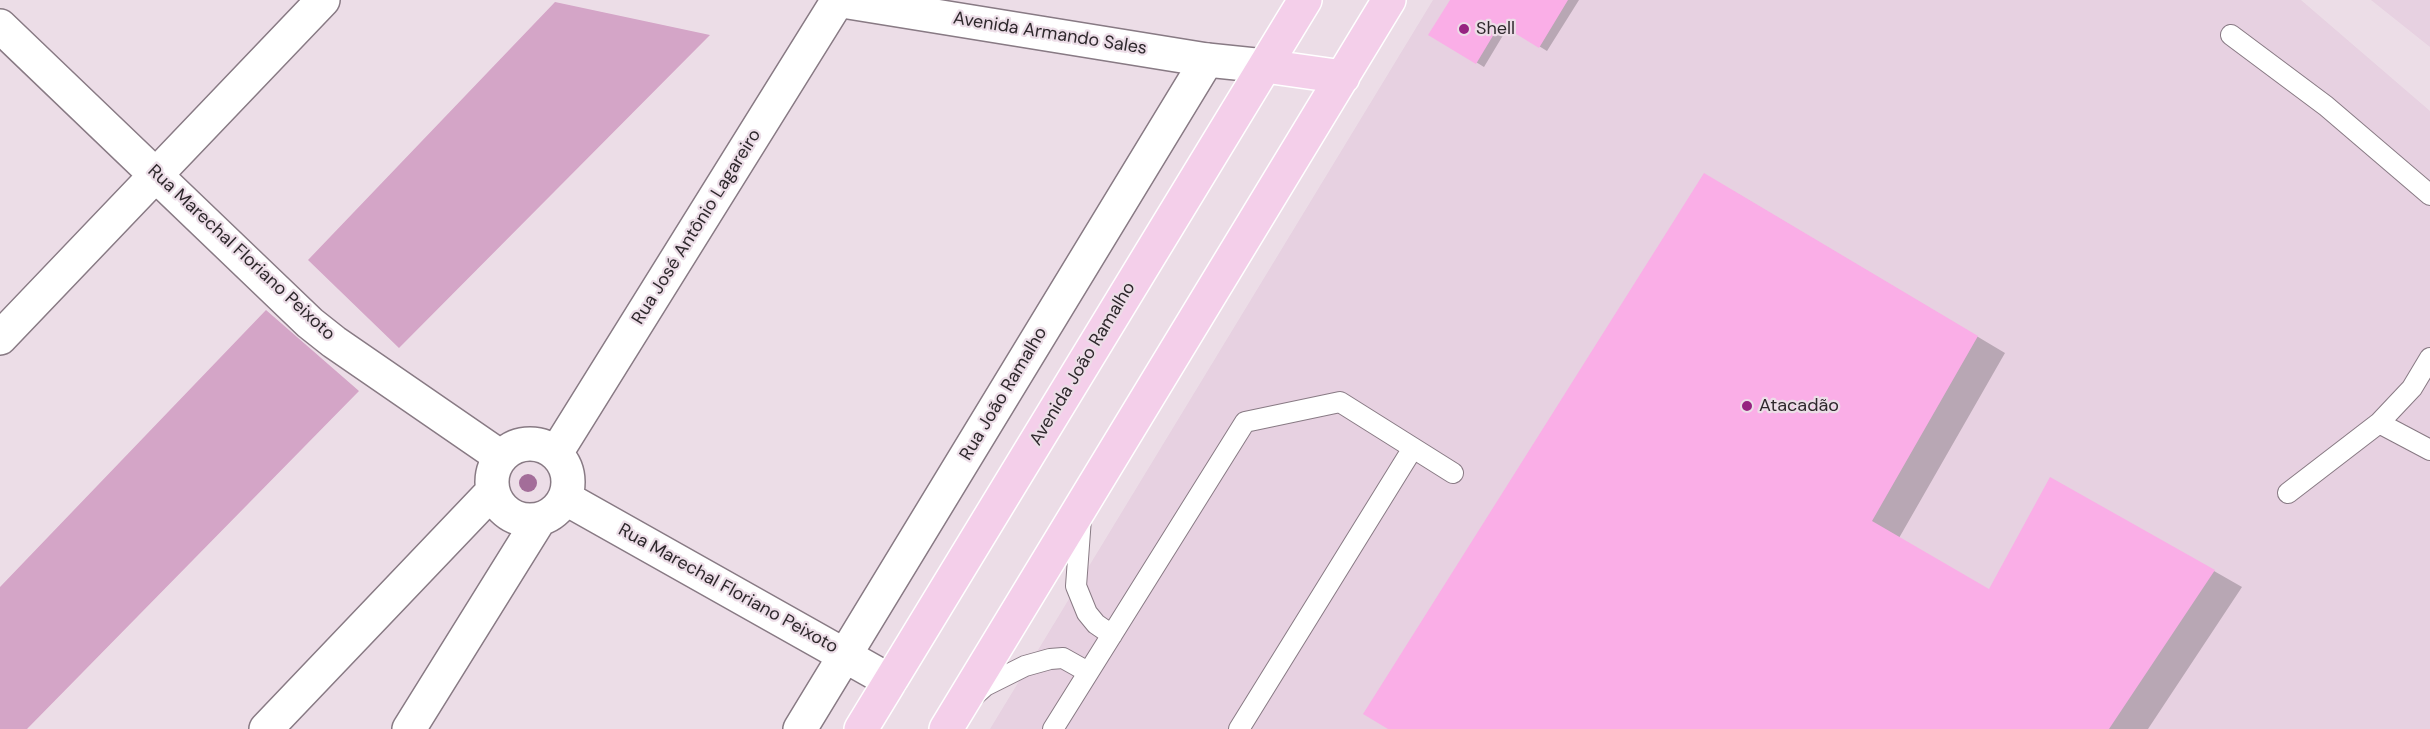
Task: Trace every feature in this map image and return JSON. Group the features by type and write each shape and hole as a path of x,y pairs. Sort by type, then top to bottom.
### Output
{"highway":[{"name":"Avenida João Ramalho","path":"861,729 1305,0"},
{"path":"950,723 1389,0"},
{"path":"1264,66 1343,77"}],"street":[{"path":"0,338 322,0"},
{"name":"Avenida Armando Sales","path":"837,0 1208,60 1264,66"},
{"name":"Rua José Antônio Lagareiro","path":"556,453 837,0"},
{"name":"Rua Marechal Floriano Peixoto","path":"0,26 310,323 501,457"},
{"name":"Rua João Ramalho","path":"800,729 1208,60"},
{"path":"409,729 539,520 559,508 566,498 568,474 556,453 534,444 522,445 511,449 501,457 492,479 493,490 497,502 505,511 526,520 539,520"},
{"path":"266,729 493,490"},
{"name":"Rua Marechal Floriano Peixoto","path":"566,498 890,681"}],"lane":[{"path":"2232,35 2326,106 2430,195"},
{"path":"2288,493 2379,423 2412,388 2430,358"},
{"path":"1053,729 1245,422 1340,402 1453,473"},
{"path":"2379,423 2430,450"},
{"path":"1239,729 1413,448"},
{"path":"1085,501 1079,525 1076,586 1087,613 1096,624 1112,634"},
{"path":"950,723 985,686 1025,666 1063,658 1088,672"}],"shaded area":[{"path":"1433,0 2301,0 2430,111 2430,729 990,729"},
{"path":"2371,0 2430,0 2430,47"},
{"path":"555,2 710,35 399,348 308,260"},
{"path":"266,310 359,391 27,729 0,729 0,587"}],"building":[{"name":"Shell","path":"1450,0 1568,0 1539,48 1500,24 1476,64 1428,35"},
{"name":"Atacadão","path":"1704,173 1978,336 1872,521 1989,589 2050,477 2215,570 2109,729 1388,729 1363,714"}],"place":[{"name":"Shell","path":"1464,29"},
{"name":"Atacadão","path":"1747,406"}]}
